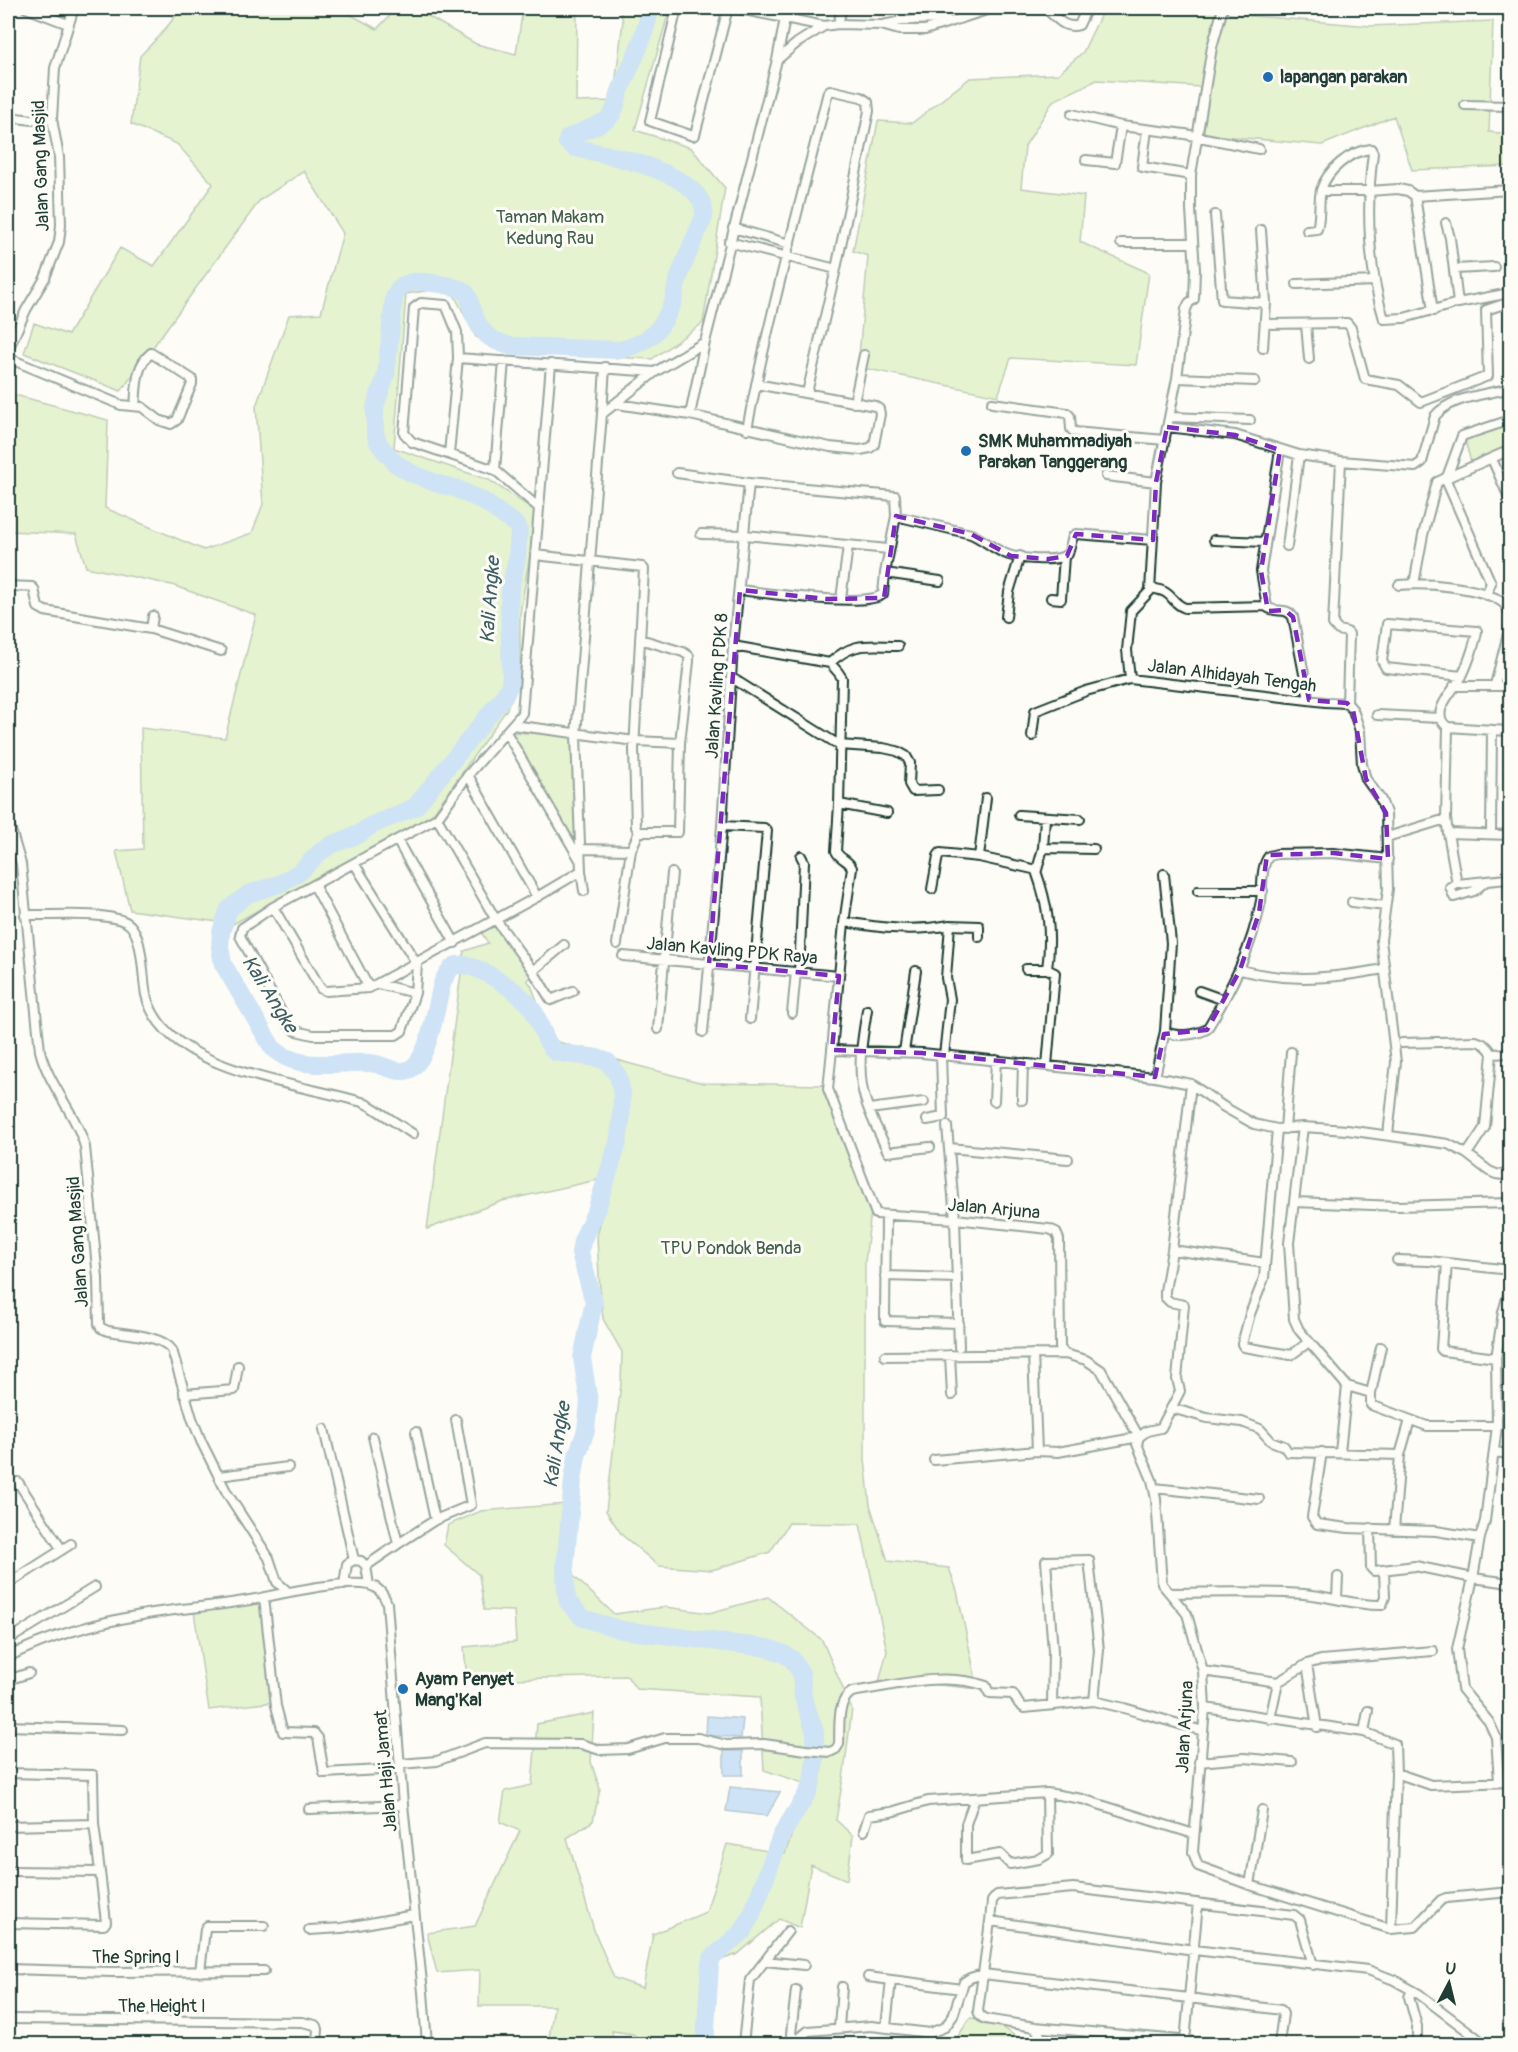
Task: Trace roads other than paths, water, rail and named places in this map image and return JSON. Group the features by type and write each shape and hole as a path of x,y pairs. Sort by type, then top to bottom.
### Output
{"street":[{"path":"26,8 68,24"},
{"name":"Jalan Gang Masjid","path":"8,350 26,310 45,278 60,237 59,157 52,119 55,68 74,8"},
{"path":"677,8 650,121 693,136 728,8"},
{"path":"734,8 824,26 881,25 912,31 926,30 949,20 993,8"},
{"path":"690,415 705,342 777,60 787,8"},
{"path":"838,24 842,8"},
{"path":"901,20 902,8"},
{"path":"1045,8 1066,26 1072,27 1079,24 1087,8"},
{"path":"1130,679 1127,650 1131,611 1149,593 1156,482 1177,378 1186,309 1194,298 1191,175 1212,47 1223,8"},
{"path":"881,25 901,20 949,20"},
{"path":"777,60 797,43 824,26"},
{"path":"747,429 787,255 828,93 831,90 861,97 868,102 869,111 807,393"},
{"path":"1465,105 1510,106"},
{"path":"1072,114 1121,126 1197,136 1259,148"},
{"path":"8,117 33,120 52,119"},
{"path":"1086,160 1114,163 1121,126"},
{"path":"1147,130 1142,167 1191,175"},
{"path":"1307,230 1315,230 1318,226 1321,191 1334,168 1368,149 1373,153 1369,191 1375,281 1386,320 1404,318 1458,303 1510,293"},
{"path":"1321,191 1401,189 1414,196 1510,190"},
{"path":"1414,196 1433,311"},
{"path":"1215,215 1222,300 1266,303"},
{"path":"1446,223 1455,269 1458,303"},
{"path":"733,228 790,244"},
{"path":"1261,230 1266,303 1263,348"},
{"path":"729,242 836,269"},
{"path":"1121,243 1193,243"},
{"path":"1455,269 1494,267"},
{"path":"1297,284 1375,281"},
{"path":"1266,324 1347,323 1351,328 1365,379 1399,385 1421,402 1488,376 1486,309 1510,302"},
{"path":"449,454 458,358 457,332 446,305 421,303 414,308 404,433 412,442 495,470 539,508"},
{"path":"1306,325 1309,358"},
{"path":"602,414 655,372 705,342"},
{"path":"8,358 121,405 142,407 148,413 168,423 177,420 192,379 151,353 144,358 137,375 135,406"},
{"path":"854,403 864,355"},
{"path":"458,358 655,372"},
{"path":"495,470 504,361"},
{"path":"354,863 417,964 415,993 402,1031 396,1035 314,1035 296,1031 288,1024 240,936 244,924 273,907 354,863 397,840 437,818 468,775 522,713 551,364"},
{"path":"584,891 576,735 605,367"},
{"path":"1177,378 1255,381"},
{"path":"617,404 690,415 830,447 866,450 874,445 880,414 879,409 875,406 756,384"},
{"path":"1167,427 1235,435 1299,455 1341,461 1418,466 1422,462 1435,416 1439,411 1454,402 1510,388"},
{"path":"992,403 1067,413 1074,432 1165,440"},
{"path":"1170,417 1250,420"},
{"path":"1486,595 1491,583 1446,478 1462,436 1510,420"},
{"path":"1267,606 1261,571 1280,450"},
{"path":"1414,584 1436,484 1510,450"},
{"path":"1287,546 1299,455"},
{"path":"1492,459 1510,500"},
{"path":"1341,461 1333,624 1338,630 1349,634 1347,703 1353,710 1360,731 1362,764 1366,780 1381,800 1386,813 1388,837 1388,889 1381,940 1395,1062 1388,1135"},
{"path":"677,473 749,483 895,496 896,516 888,549 882,596 841,599 740,590"},
{"path":"1106,476 1156,482"},
{"name":"Jalan Kavling PDK 8","path":"703,1032 722,826 733,646 749,483"},
{"path":"896,516 971,534 1002,553 1048,559 1064,556 1070,550 1073,536 1076,534 1153,540"},
{"path":"701,534 745,535 888,549"},
{"path":"1214,540 1265,542"},
{"path":"841,599 848,546"},
{"path":"535,555 644,568 635,741 636,827 639,832"},
{"path":"1006,617 1009,592 1020,556"},
{"path":"1051,598 1061,599 1064,556"},
{"path":"885,573 940,581"},
{"path":"1399,585 1414,584 1468,590 1507,602 1510,613"},
{"path":"8,586 32,587 39,607 45,611 151,628 221,651"},
{"path":"1150,588 1167,592 1178,605 1185,608 1267,606 1272,610 1285,610 1293,617 1309,700"},
{"path":"151,628 153,616"},
{"path":"1462,676 1386,668 1382,661 1387,624 1476,631 1477,634 1462,676 1446,697 1440,718 1442,723 1448,727 1508,730"},
{"path":"1495,685 1510,626"},
{"path":"639,832 678,832 680,743 689,656 683,652 640,639"},
{"path":"733,646 830,663 838,672 842,683 836,851 838,856 852,868 838,976 828,1089 881,1215 885,1321 958,1323"},
{"path":"830,663 846,650 856,646 898,646"},
{"path":"732,678 839,745 897,751 906,756 910,763 909,784 913,791 938,790"},
{"name":"Jalan Alhidayah Tengah","path":"1032,736 1036,711 1086,692 1130,679 1347,703"},
{"path":"1454,686 1510,686"},
{"path":"1377,715 1440,718"},
{"path":"1448,727 1446,819 1458,884"},
{"path":"509,728 635,741 680,743"},
{"path":"509,728 581,866"},
{"path":"1491,834 1492,730"},
{"path":"468,775 537,897"},
{"path":"979,857 986,798"},
{"path":"839,804 886,813"},
{"path":"1019,815 1080,819"},
{"path":"437,818 496,920 552,1001 573,991"},
{"path":"1045,818 1043,848 1036,871 1046,900 1051,944 1047,969"},
{"path":"1388,837 1446,819"},
{"name":"Jalan Gang Masjid","path":"8,820 21,864 32,954 40,1051 60,1097 80,1129 85,1147 98,1278 99,1324 101,1328 108,1331 168,1344 172,1350 196,1431 234,1505 269,1558 277,1582 287,1591"},
{"path":"722,826 764,828 767,831 750,1019"},
{"path":"617,944 631,850 639,832"},
{"path":"1448,833 1510,835"},
{"path":"397,840 454,943"},
{"path":"1043,848 1094,849"},
{"path":"581,849 631,850"},
{"path":"1165,1031 1168,1034 1190,1034 1206,1031 1240,970 1252,938 1263,891 1265,862 1273,854 1333,853 1388,858"},
{"path":"932,889 939,854 979,857 1036,871"},
{"path":"792,1013 798,973 804,862 801,856"},
{"path":"273,907 321,989 326,991 369,988 537,897 581,866"},
{"path":"658,1029 672,873"},
{"path":"1155,1077 1165,1031 1171,944 1164,874"},
{"path":"1485,882 1478,889 1454,897 1450,887 1458,884 1507,879"},
{"path":"314,885 369,988"},
{"path":"1198,891 1263,891"},
{"path":"1352,902 1385,906"},
{"path":"26,915 96,916 126,922 133,928 138,940 147,996 155,1016 174,1038 199,1054 233,1069 362,1102 413,1134"},
{"path":"844,922 886,929 926,930 950,925 979,926 979,937"},
{"path":"927,1120 943,1117 942,1055 950,999 946,978 950,925"},
{"path":"533,971 564,945"},
{"name":"Jalan Kavling PDK Raya","path":"623,956 838,976"},
{"path":"1026,969 1047,969 1055,971 1056,975 1047,1066"},
{"path":"1240,970 1256,974 1310,979 1335,978 1384,969"},
{"path":"904,1052 916,971"},
{"path":"378,984 415,993"},
{"path":"1198,991 1224,1000"},
{"path":"867,1010 861,1049 862,1086 869,1109 888,1152 930,1147"},
{"path":"1402,1043 1476,1041 1484,1043 1492,1053 1485,1126 1467,1154"},
{"path":"832,1050 861,1049 942,1055 1155,1077 1191,1083 1248,1121 1281,1129 1303,1127 1388,1135 1448,1144 1467,1154 1489,1171 1510,1176"},
{"path":"1291,1052 1262,1283 1250,1314 1242,1346 1292,1355 1309,1342"},
{"path":"1492,1053 1510,1053"},
{"path":"994,1101 996,1060"},
{"path":"1022,1100 1023,1063"},
{"path":"934,1460 1037,1451 1058,1452 1139,1437 1147,1431 1161,1428 1180,1391 1177,1379 1184,1305 1170,1302 1165,1297 1191,1083"},
{"path":"869,1109 924,1102"},
{"path":"947,1126 955,1219 959,1347"},
{"path":"1303,1127 1289,1243 1293,1308 1297,1325 1347,1386 1371,1393"},
{"path":"950,1148 1068,1159"},
{"path":"1294,1202 1398,1206 1510,1203"},
{"name":"Jalan Arjuna","path":"881,1215 955,1219 1049,1229 1056,1232 1059,1239 1060,1348 1065,1354 1086,1360 1101,1370 1139,1437 1137,1444 1156,1498 1162,1584 1187,1614 1203,1671 1205,1708 1193,1852 1198,1866 1250,1885 1391,1929 1415,1927 1446,1898 1510,1892"},
{"path":"1172,1250 1265,1263"},
{"path":"1397,1260 1510,1270"},
{"path":"1447,1263 1441,1348 1443,1351 1496,1358"},
{"path":"885,1276 957,1278"},
{"path":"1499,1782 1496,1737 1493,1728 1465,1694 1457,1649 1485,1521 1497,1426 1496,1358 1503,1312 1510,1287"},
{"path":"1381,1347 1371,1393 1371,1406 1426,1426 1497,1426"},
{"path":"1033,1354 1037,1451"},
{"path":"885,1356 1065,1354"},
{"path":"950,1355 952,1395"},
{"path":"184,1394 234,1390 238,1366"},
{"path":"1340,1452 1347,1386"},
{"path":"1172,1408 1207,1418 1242,1422 1260,1429 1271,1441 1284,1446 1288,1452 1400,1455"},
{"path":"366,1566 435,1520 472,1503 456,1420"},
{"path":"1394,1530 1400,1455 1410,1420"},
{"path":"324,1429 354,1560"},
{"path":"416,1432 435,1520"},
{"path":"373,1437 398,1544"},
{"path":"1322,1452 1312,1517 1314,1522 1348,1528 1436,1531 1480,1538"},
{"path":"1494,1452 1510,1454"},
{"path":"219,1476 288,1467"},
{"path":"18,1482 62,1550"},
{"path":"1154,1488 1259,1498"},
{"path":"1370,1528 1371,1568 1374,1571 1415,1566 1473,1578 1510,1582"},
{"path":"8,1584 71,1544"},
{"path":"8,1657 56,1637 147,1614 264,1597 287,1591 344,1585 369,1585 366,1566 361,1561 354,1560 347,1564 344,1571 344,1585"},
{"path":"1052,1705 1053,1651 1046,1561 1089,1560 1099,1650 1094,1701"},
{"path":"1171,1593 1283,1593 1337,1598 1371,1606 1382,1605 1385,1597 1384,1570"},
{"path":"1337,1598 1338,1577"},
{"name":"Jalan Haji Jamat","path":"369,1585 381,1592 387,1604 403,1805 427,2044"},
{"path":"8,1640 95,1587"},
{"path":"264,1597 276,1706 283,1732 314,1733 318,1738 324,1773 400,1767 438,1761 485,1743 581,1744 600,1750 628,1749 665,1738 698,1738 726,1744 764,1744 830,1752 839,1744 841,1702 845,1695 933,1680 972,1681 986,1686 989,1693 1013,1694 1024,1708 1094,1701 1203,1731"},
{"path":"1203,1671 1278,1682 1307,1664 1321,1660 1433,1652"},
{"path":"1307,1664 1317,1726"},
{"path":"8,1680 28,1673"},
{"path":"1270,1719 1278,1682"},
{"path":"1205,1708 1364,1732 1395,1744 1391,1929"},
{"path":"1364,1732 1368,1711"},
{"path":"8,1726 123,1730"},
{"path":"1199,1762 1244,1758 1292,1762"},
{"path":"8,1773 93,1775 94,1824 106,1922 104,1925 8,1923"},
{"path":"1396,1773 1431,1785 1510,1782"},
{"path":"864,1831 869,1815 891,1812 928,1801 1047,1793 1082,1798 1194,1834"},
{"path":"975,1798 966,1824 966,1860 1000,1854 1010,1864 1039,1859 1048,1854 1047,1793"},
{"path":"309,1809 403,1805"},
{"path":"1250,1885 1262,1810"},
{"path":"8,1826 94,1824"},
{"path":"8,1871 100,1872"},
{"path":"1224,2044 1175,2042 1035,2027 985,2019 980,2016 978,2012 992,1900 997,1895 1073,1888 1297,1916 1313,1965"},
{"path":"1185,2041 1198,1903"},
{"path":"309,1930 342,1928 414,1915"},
{"path":"990,1922 1194,1950 1368,1970 1379,1973 1412,1990 1483,2044"},
{"path":"200,1972 207,1926 264,1926"},
{"path":"742,2044 750,1980 788,1931"},
{"path":"765,1961 804,1965"},
{"name":"The Spring I","path":"8,1969 264,1971"},
{"path":"796,1990 791,2034 794,2043 808,2031 839,2028 871,2026 930,2033 945,2027 952,2016 964,1982 983,1974 1281,2010 1283,2014 1279,2044"},
{"path":"868,1977 962,1989"},
{"path":"886,2027 891,1980"},
{"path":"839,2028 842,1987"},
{"path":"1412,1990 1409,1997 1417,2026 1417,2044"},
{"name":"The Height I","path":"8,2019 302,2022 315,2025 318,2029 317,2044"},
{"path":"1035,2027 1045,2044"}],"water":[{"path":"707,1716 743,1719 741,1738 706,1735"},
{"path":"724,1751 743,1751 743,1775 724,1775"},
{"path":"730,1787 780,1792 767,1816 726,1811"}],"waterway":[{"name":"Kali Angke","path":"650,8 641,41 612,114 607,120 568,138 567,142 575,148 631,161 674,177 690,188 701,202 704,217 676,285 673,302 659,328 647,339 620,350 510,346 486,334 475,318 466,293 462,290 440,284 412,282 399,288 394,298 386,375 375,407 375,433 379,444 395,463 411,473 455,488 483,501 515,524 519,530 509,605 511,676 509,687 415,807 333,844 320,852 300,872 279,884 248,894 229,909 221,932 220,947 223,964 272,1047 293,1060 318,1064 369,1063 397,1071 408,1070 419,1060 429,1039 444,979 452,967 462,965 493,977 528,1003 555,1052 597,1058 608,1062 618,1076 622,1093 618,1143 597,1208 582,1241 580,1253 594,1302 582,1358 589,1402 586,1430 577,1456 573,1480 565,1568 568,1602 583,1618 622,1630 768,1648 782,1653 792,1659 801,1673 803,1697 815,1732 815,1760 808,1792 781,1836 752,1914 743,1931 712,1958 705,2044"}],"place":[{"name":"lapangan parakan","path":"1268,77"},
{"name":"SMK Muhammadiyah Parakan Tanggerang","path":"966,451"},
{"name":"Ayam Penyet Mang'Kal","path":"403,1689"}],"park label":[{"name":"Taman Makam Kedung Rau","path":"550,227"},
{"name":"TPU Pondok Benda","path":"731,1248"}]}
